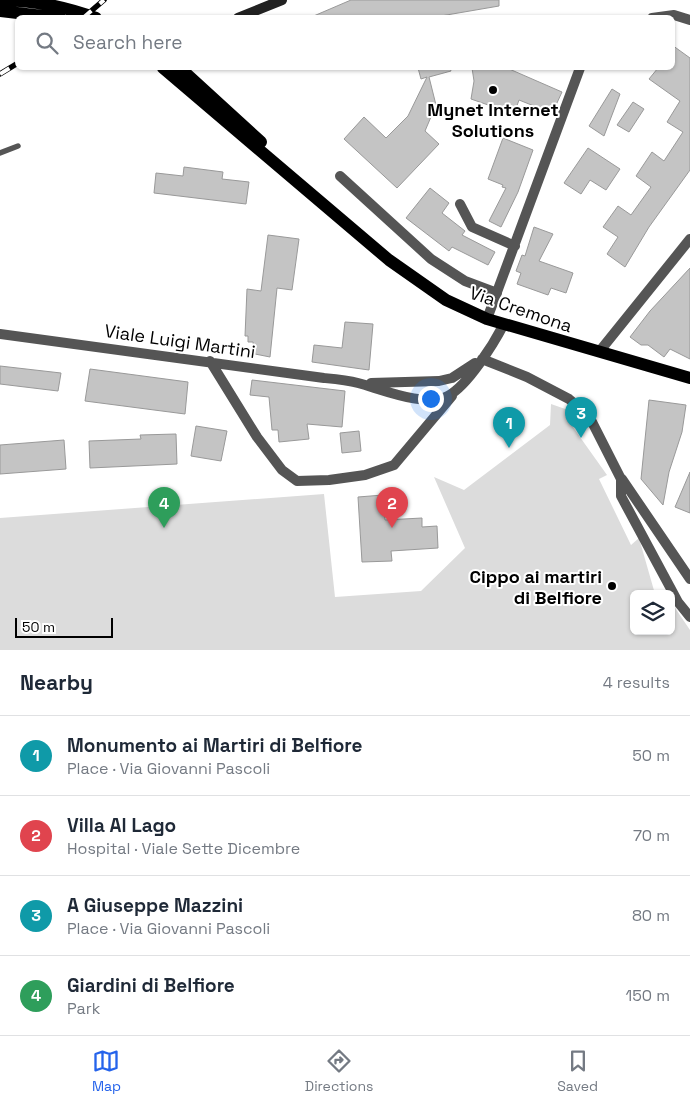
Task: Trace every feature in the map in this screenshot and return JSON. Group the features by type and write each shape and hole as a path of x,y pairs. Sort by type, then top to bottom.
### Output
{"main road":[{"path":"245,15 282,0"},
{"path":"3,6 37,1 65,10"},
{"path":"3,6 65,10 88,15"},
{"name":"Via Cremona","path":"165,70 410,276 446,300 487,319 690,378"},
{"name":"Via Cremona","path":"182,70 264,144 292,175"}],"street":[{"path":"675,15 690,20"},
{"path":"487,319 579,70"},
{"path":"340,176 430,259 465,281 496,293"},
{"path":"460,204 472,227 515,246"},
{"path":"599,352 690,239"},
{"name":"Viale Luigi Martini","path":"0,334 356,382 417,399 447,397 459,388 482,359 504,324"},
{"path":"482,359 527,377 569,399 589,416 622,478 690,579"},
{"name":"Viale Luigi Martini","path":"356,382 438,381 452,378 482,359"},
{"path":"210,361 257,437 282,470 296,481 330,480 365,475 394,465 459,388"},
{"path":"622,478 621,496 678,602 690,617"}],"lane":[{"path":"0,153 18,146"}],"shaded area":[{"path":"551,404 571,411 565,416 607,475 599,479 631,545 639,538 654,590 630,590 630,635 675,635 675,608 690,630 690,650 0,650 0,518 324,494 335,597 421,591 465,548 434,477 464,490 550,425"}],"building":[{"path":"351,0 499,0 499,6 446,15 316,15"},
{"path":"675,47 690,58 690,170 649,227 625,267 607,254 618,237 603,227 618,206 631,215 651,187 636,176 652,152 664,161 683,132 667,122 680,101 649,79 656,70 675,70"},
{"path":"419,70 451,71 429,77 436,105 425,131 439,144 397,188 344,139 364,117 386,138 408,116 427,77 421,79"},
{"path":"472,70 512,70 562,92 556,105 553,103 549,112 519,100 514,114 471,99 474,81"},
{"path":"612,89 620,94 604,136 589,126"},
{"path":"633,102 644,109 629,132 617,125"},
{"path":"503,138 533,150 518,192 501,227 489,221 506,188 488,179"},
{"path":"588,148 620,169 606,190 590,180 581,194 564,183"},
{"path":"184,167 223,172 222,179 249,182 246,204 154,193 156,173 183,176"},
{"path":"430,188 449,203 442,213 465,231 462,235 495,252 488,265 452,247 449,251 406,218"},
{"path":"534,227 553,234 539,261 573,273 566,293 551,288 548,295 517,284 521,273 516,271 522,255 525,256"},
{"path":"268,235 299,239 292,290 277,288 270,357 255,354 253,342 248,342 248,336 245,336 247,289 261,291"},
{"path":"690,268 690,359 670,349 664,357 648,345 641,345 630,337 650,311"},
{"path":"345,322 373,324 369,370 312,362 314,345 342,348"},
{"path":"0,366 61,373 58,391 0,384"},
{"path":"90,369 188,382 185,414 85,401"},
{"path":"252,380 345,391 342,427 307,424 309,439 279,442 278,430 272,430 269,397 250,395"},
{"path":"649,400 686,405 682,432 669,472 663,505 641,479"},
{"path":"196,426 227,431 221,461 191,456"},
{"path":"359,431 361,451 342,453 340,433"},
{"path":"176,434 177,464 90,468 89,441 141,439 140,435"},
{"path":"64,440 66,469 0,474 0,445"},
{"path":"690,472 690,513 675,507"},
{"path":"383,495 385,520 422,518 422,527 437,526 438,548 391,551 392,561 362,562 358,497"}],"railway":[{"path":"86,15 104,0"},
{"path":"0,74 15,65"}],"place":[{"name":"Mynet Internet Solutions","path":"493,90"},
{"name":"A Giuseppe Mazzini","path":"581,438"},
{"name":"Monumento ai Martiri di Belfiore","path":"509,448"},
{"name":"Giardini di Belfiore","path":"164,528"},
{"name":"Villa Al Lago","path":"392,528"},
{"name":"Cippo ai martiri di Belfiore","path":"612,586"}]}
